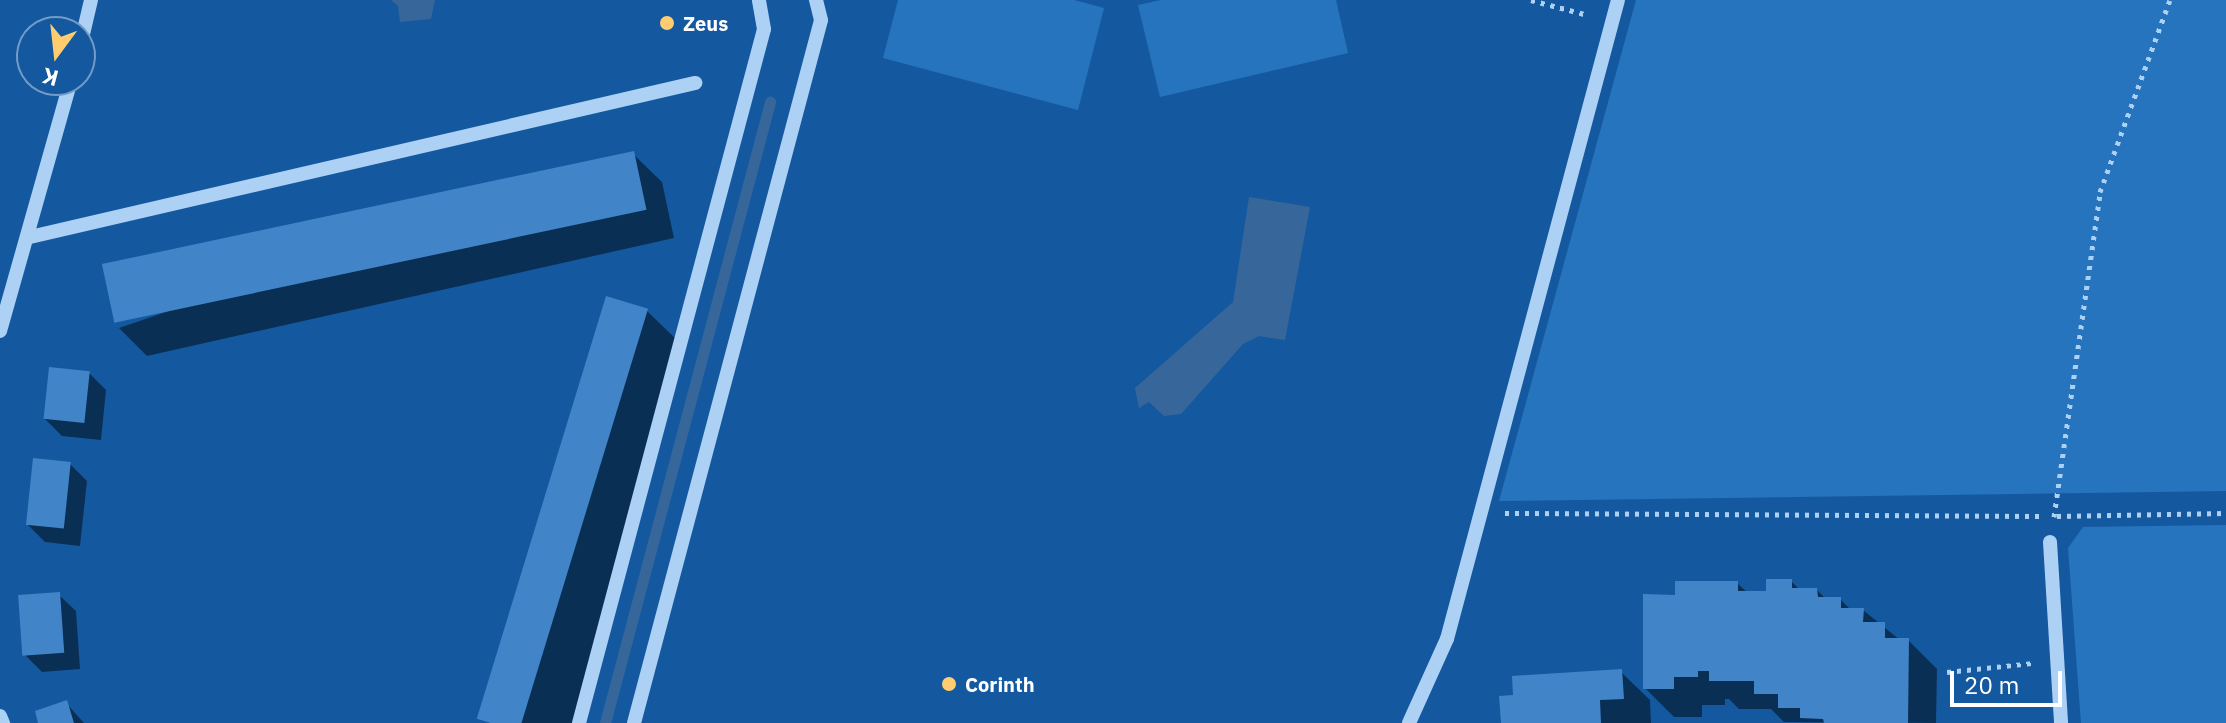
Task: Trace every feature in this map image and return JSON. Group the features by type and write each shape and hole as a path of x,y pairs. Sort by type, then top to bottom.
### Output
{"street":[{"path":"579,723 764,29 759,0"},
{"path":"634,723 821,20 816,0"},
{"path":"1409,723 1447,639 1618,0"},
{"path":"30,237 695,83"},
{"path":"0,331 30,237 67,96"},
{"path":"2050,542 2061,723"},
{"path":"0,716 3,723"}],"path":[{"path":"1531,0 1612,21"},
{"path":"2050,542 2100,192 2170,0"},
{"path":"1480,513 2054,516 2226,513"},
{"path":"1947,672 2057,661"}],"shaded area":[{"path":"391,0 435,0 431,19 400,22 398,6"},
{"path":"898,0 1074,0 1104,8 1078,110 883,58"},
{"path":"1161,0 1336,0 1348,53 1160,97 1138,5"},
{"path":"1636,0 2226,0 2226,491 1499,501"},
{"path":"1249,197 1310,207 1285,340 1259,336 1243,344 1181,414 1164,416 1149,402 1139,408 1135,388 1233,302"},
{"path":"2226,525 2226,723 2081,723 2068,548 2083,527"}],"building":[{"path":"634,151 646,210 114,323 102,264"},
{"path":"606,296 648,309 521,723 491,723 477,719"},
{"path":"49,367 90,371 84,423 44,419"},
{"path":"33,458 71,462 64,529 26,525"},
{"path":"1766,579 1792,579 1792,588 1817,588 1818,597 1841,597 1841,608 1864,608 1863,622 1885,622 1885,638 1909,638 1908,723 1824,723 1823,719 1800,718 1800,708 1778,708 1778,694 1754,694 1754,681 1709,681 1709,671 1698,671 1698,677 1674,677 1674,689 1643,689 1643,594 1675,595 1675,581 1738,581 1738,591 1766,591"},
{"path":"60,592 64,653 22,656 18,595"},
{"path":"1622,669 1624,699 1600,700 1601,723 1501,723 1499,696 1513,695 1512,676"},
{"path":"67,700 74,723 38,723 35,711"}],"waterway":[{"path":"605,723 770,102"}],"place":[{"name":"Zeus","path":"667,23"},
{"name":"Corinth","path":"949,684"}]}
